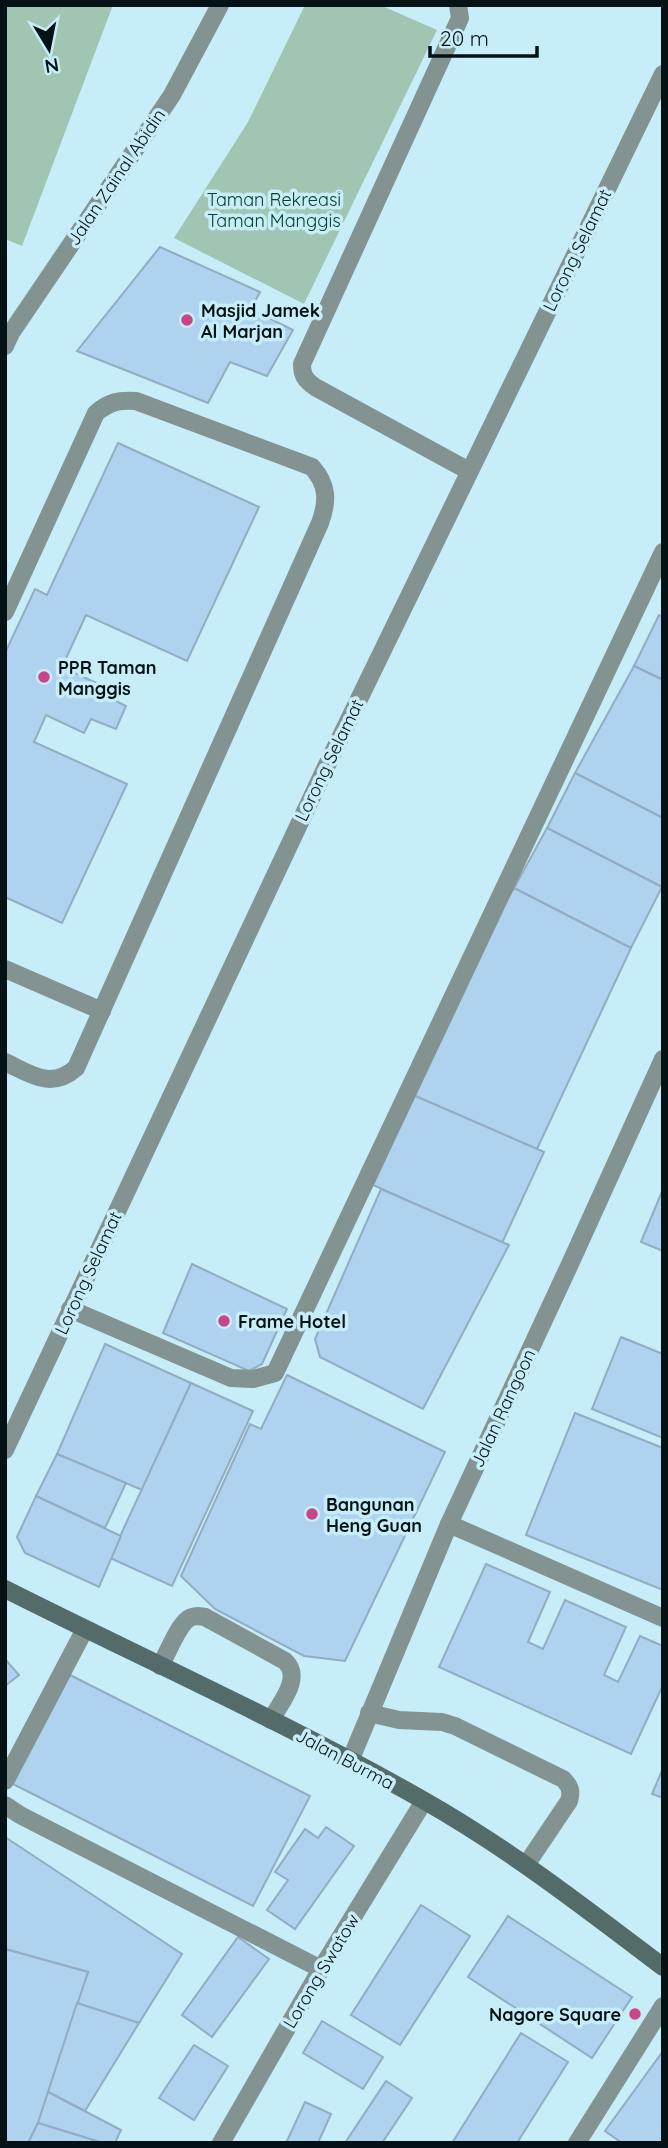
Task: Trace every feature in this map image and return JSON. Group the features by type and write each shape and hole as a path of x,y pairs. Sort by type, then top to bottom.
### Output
{"main road":[{"name":"Jalan Burma","path":"5,1589 271,1720 424,1801 526,1865 663,1967"}],"street":[{"name":"Jalan Zainal Abidin","path":"5,345 172,95 220,5"},
{"path":"458,5 460,18 302,363 302,374 306,381 315,387 469,471"},
{"name":"Lorong Selamat","path":"5,1450 325,769 663,74"},
{"path":"5,612 96,413 106,404 118,400 135,401 312,467 321,478 326,491 326,507 320,523 76,1068 55,1079 41,1079 5,1062"},
{"path":"70,1309 231,1378 253,1379 275,1373 663,552"},
{"path":"5,969 102,1011"},
{"name":"Jalan Rangoon","path":"350,1761 449,1524 663,1059"},
{"path":"449,1524 663,1618"},
{"path":"160,1667 189,1618 205,1618 285,1661 291,1667 294,1675 271,1720"},
{"path":"5,1781 85,1629"},
{"path":"369,1713 399,1720 455,1726 563,1779 572,1793 569,1801 526,1865"},
{"name":"Lorong Swatow","path":"221,2143 321,1969 424,1801"},
{"path":"5,1805 321,1969"},
{"path":"580,2142 663,2006"}],"green space":[{"path":"5,5 113,5 22,246 5,239"},
{"name":"Taman Rekreasi Taman Manggis","path":"305,5 380,5 437,30 304,304 174,238 248,122"}],"building":[{"name":"Masjid Jamek Al Marjan","path":"160,247 260,292 251,309 293,330 267,376 230,362 208,403 77,351"},
{"name":"PPR Taman Manggis","path":"118,443 259,507 187,661 86,615 62,667 105,687 102,694 126,706 116,729 91,719 84,733 46,715 34,742 127,784 62,923 5,897 5,653 35,589 47,595"},
{"path":"659,615 663,617 663,680 634,666"},
{"path":"634,666 663,680 663,818 575,773"},
{"path":"575,773 663,818 662,887 547,828"},
{"path":"547,828 662,887 631,948 514,888"},
{"path":"514,888 631,948 537,1149 413,1095 480,948"},
{"path":"413,1095 544,1152 502,1243 373,1185"},
{"path":"381,1189 509,1245 423,1409 320,1357 315,1339"},
{"path":"663,1189 663,1251 641,1242"},
{"name":"Frame Hotel","path":"192,1264 287,1309 262,1364 249,1371 163,1333"},
{"path":"621,1337 663,1354 663,1438 592,1409"},
{"path":"105,1344 191,1383 142,1490 57,1454"},
{"name":"Bangunan Heng Guan","path":"287,1375 445,1452 345,1661 304,1656 215,1609 181,1576 250,1424 261,1429"},
{"path":"191,1383 253,1411 172,1586 110,1558"},
{"path":"575,1413 663,1448 663,1590 526,1535"},
{"path":"57,1454 126,1483 105,1528 36,1496"},
{"path":"36,1496 121,1536 99,1587 25,1553 17,1537"},
{"path":"486,1564 550,1592 528,1642 543,1649 565,1600 626,1627 604,1675 618,1682 640,1636 663,1646 663,1685 631,1754 439,1667"},
{"path":"5,1659 19,1675 5,1686"},
{"path":"70,1675 310,1796 253,1906 13,1784"},
{"path":"663,1768 663,1798 652,1794"},
{"path":"326,1827 354,1846 295,1929 267,1910 288,1880 275,1872 305,1829 318,1838"},
{"path":"5,1837 182,1954 139,2023 77,2003 88,1972 5,1949"},
{"path":"421,1905 470,1936 400,2045 351,2015"},
{"path":"508,1916 632,1997 592,2058 468,1977"},
{"path":"238,1937 269,1959 212,2037 182,2015"},
{"path":"5,1949 88,1972 38,2123 28,2143 5,2143"},
{"path":"77,2003 139,2023 85,2111 48,2092"},
{"path":"322,2021 383,2057 363,2089 303,2053"},
{"path":"521,2033 568,2062 517,2143 452,2143"},
{"path":"194,2045 228,2066 194,2120 159,2098"},
{"path":"663,2051 663,2143 622,2143 605,2131"},
{"path":"386,2081 412,2098 382,2143 345,2143"},
{"path":"48,2092 121,2130 115,2143 103,2143 38,2123"},
{"path":"305,2102 331,2114 318,2143 286,2143"},
{"path":"38,2123 103,2143 28,2143"}],"place":[{"name":"Masjid Jamek Al Marjan","path":"187,320"},
{"name":"PPR Taman Manggis","path":"44,677"},
{"name":"Frame Hotel","path":"224,1321"},
{"name":"Bangunan Heng Guan","path":"312,1514"},
{"name":"Nagore Square","path":"635,2014"}]}
